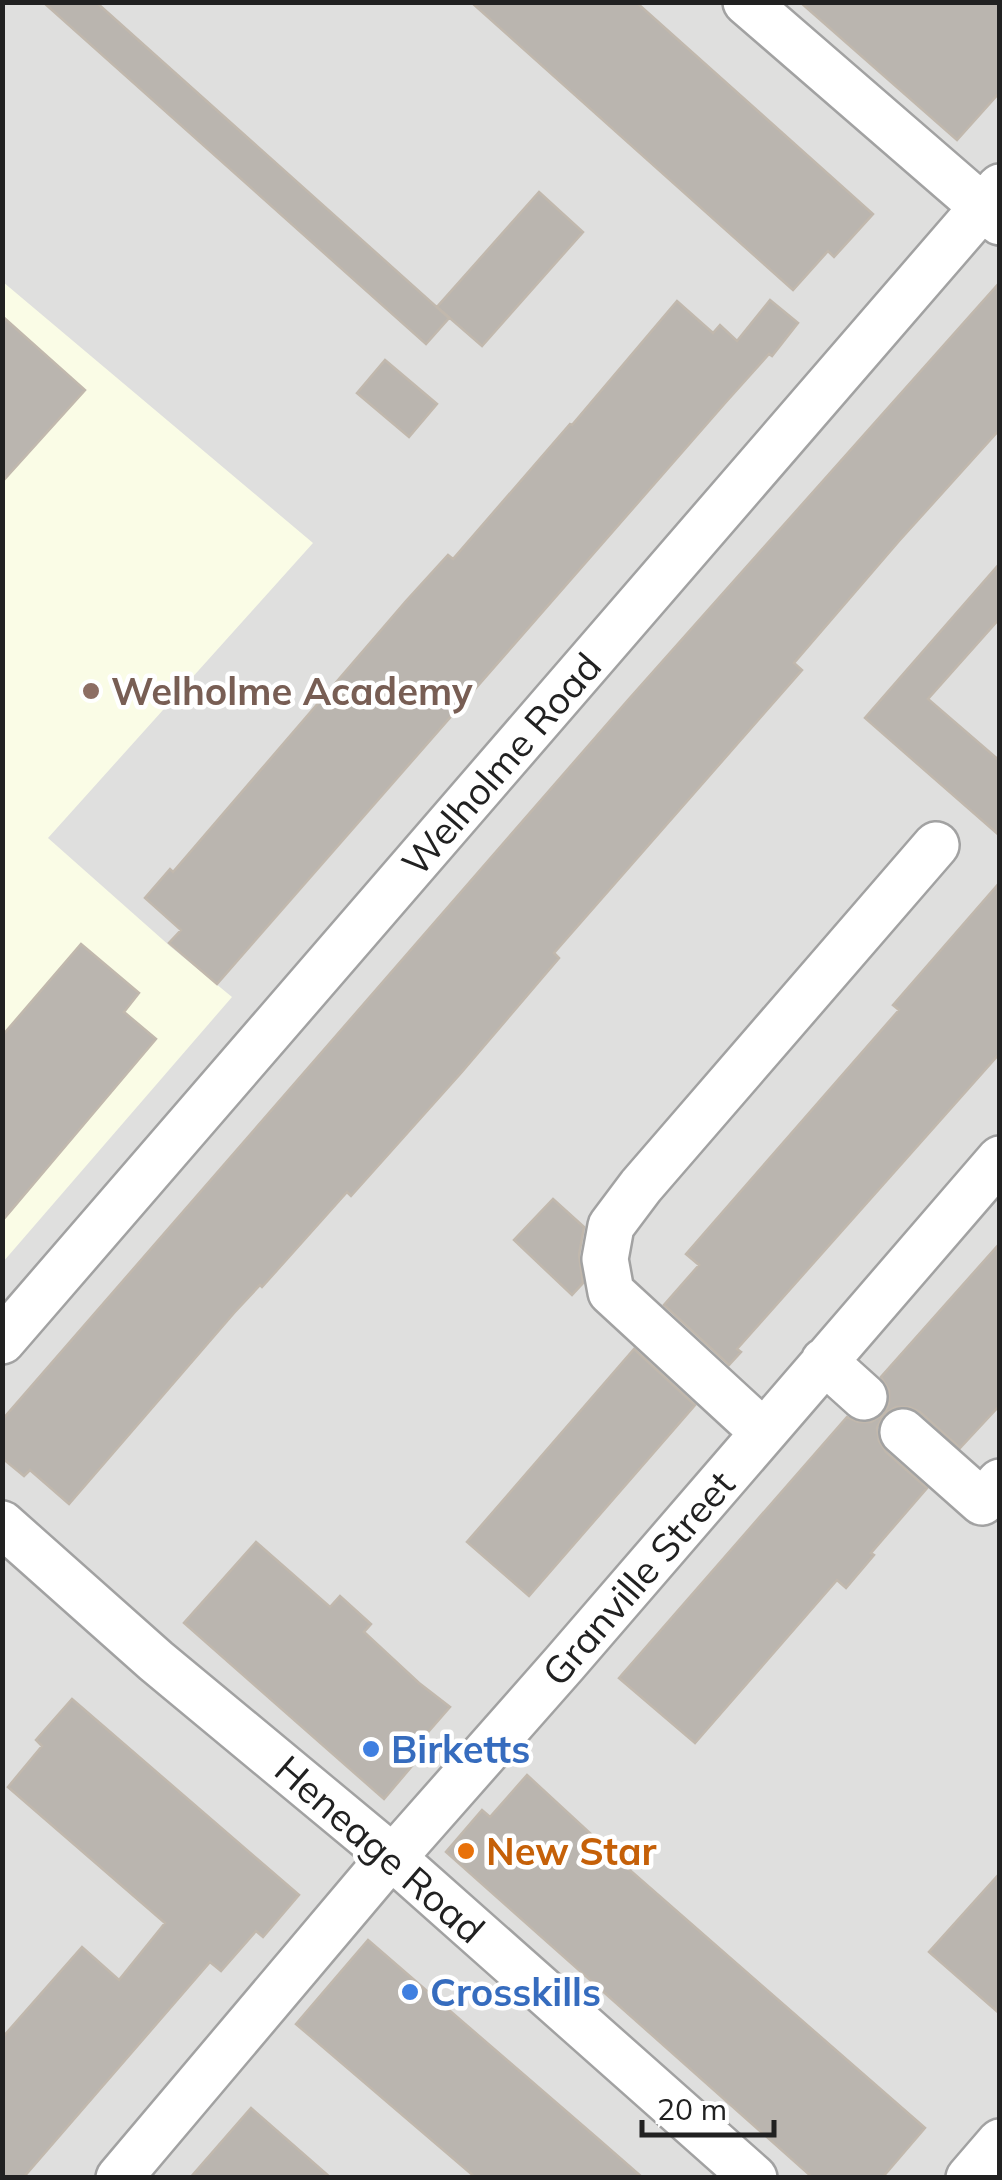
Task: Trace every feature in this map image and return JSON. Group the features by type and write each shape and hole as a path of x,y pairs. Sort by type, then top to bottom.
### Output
{"street":[{"path":"746,2 994,205"},
{"name":"Welholme Road","path":"2,1341 994,205"},
{"path":"763,1432 612,1292 604,1260 611,1226 641,1186 936,845"},
{"name":"Granville Street","path":"119,2178 391,1856 564,1664 1000,1159"},
{"path":"824,1362 864,1397"},
{"path":"903,1432 982,1502 1000,1482"},
{"name":"Heneage Road","path":"2,1524 156,1661 391,1856 754,2178"},
{"path":"969,2178 1000,2142"}],"shaded area":[{"path":"3,3 999,3 999,2177 3,2177"},
{"name":"Welholme Academy","path":"3,282 313,543 48,838 232,997 3,1262"}],"building":[{"path":"43,2 96,2 449,318 426,344"},
{"path":"471,2 636,2 873,214 834,257 828,251 793,290"},
{"path":"800,2 1000,2 1000,92 957,140"},
{"path":"539,192 583,232 482,346 437,307"},
{"path":"1000,282 1000,429 794,663 802,670 554,953 559,958 351,1196 347,1192 234,1313 69,1504 30,1470 24,1476 2,1458 2,1420 628,700"},
{"path":"770,300 798,323 772,356 769,354 726,402 217,984 169,943 181,930 145,898 170,869 173,872 406,601 448,555 453,559 677,301 713,333 720,325 737,341"},
{"path":"2,316 85,390 2,482"},
{"path":"385,360 437,404 409,437 357,393"},
{"path":"1000,563 1000,618 928,699 1000,761 1000,836 865,718"},
{"path":"1000,882 1000,1053 737,1349 741,1352 729,1365 664,1305 699,1265 686,1254 899,1010 893,1005"},
{"path":"81,944 139,993 124,1012 156,1039 2,1221 2,1036"},
{"path":"553,1199 584,1227 579,1255 583,1283 572,1295 514,1240"},
{"path":"1000,1243 1000,1405 960,1448 909,1407 896,1407 884,1414 889,1390 881,1377"},
{"path":"634,1349 695,1405 529,1596 467,1542"},
{"path":"884,1414 877,1428 879,1441 927,1488 846,1588 837,1580 695,1743 619,1678 847,1417 871,1422"},
{"path":"256,1542 330,1607 340,1596 371,1624 364,1632 450,1707 416,1746 423,1753 384,1799 184,1623"},
{"path":"72,1699 299,1895 263,1937 256,1931 221,1971 210,1962 23,2178 2,2178 2,2038 82,1947 119,1980 165,1923 8,1787 42,1746 36,1740"},
{"path":"527,1775 925,2128 882,2178 813,2178 446,1852 482,1810 490,1817"},
{"path":"1000,1873 1000,2014 929,1952"},
{"path":"368,1940 643,2178 476,2178 296,2024"},
{"path":"251,2108 331,2178 190,2178"}],"place":[{"name":"Welholme Academy","path":"91,691"},
{"name":"Birketts","path":"371,1749"},
{"name":"New Star","path":"466,1851"},
{"name":"Crosskills","path":"410,1992"}]}
